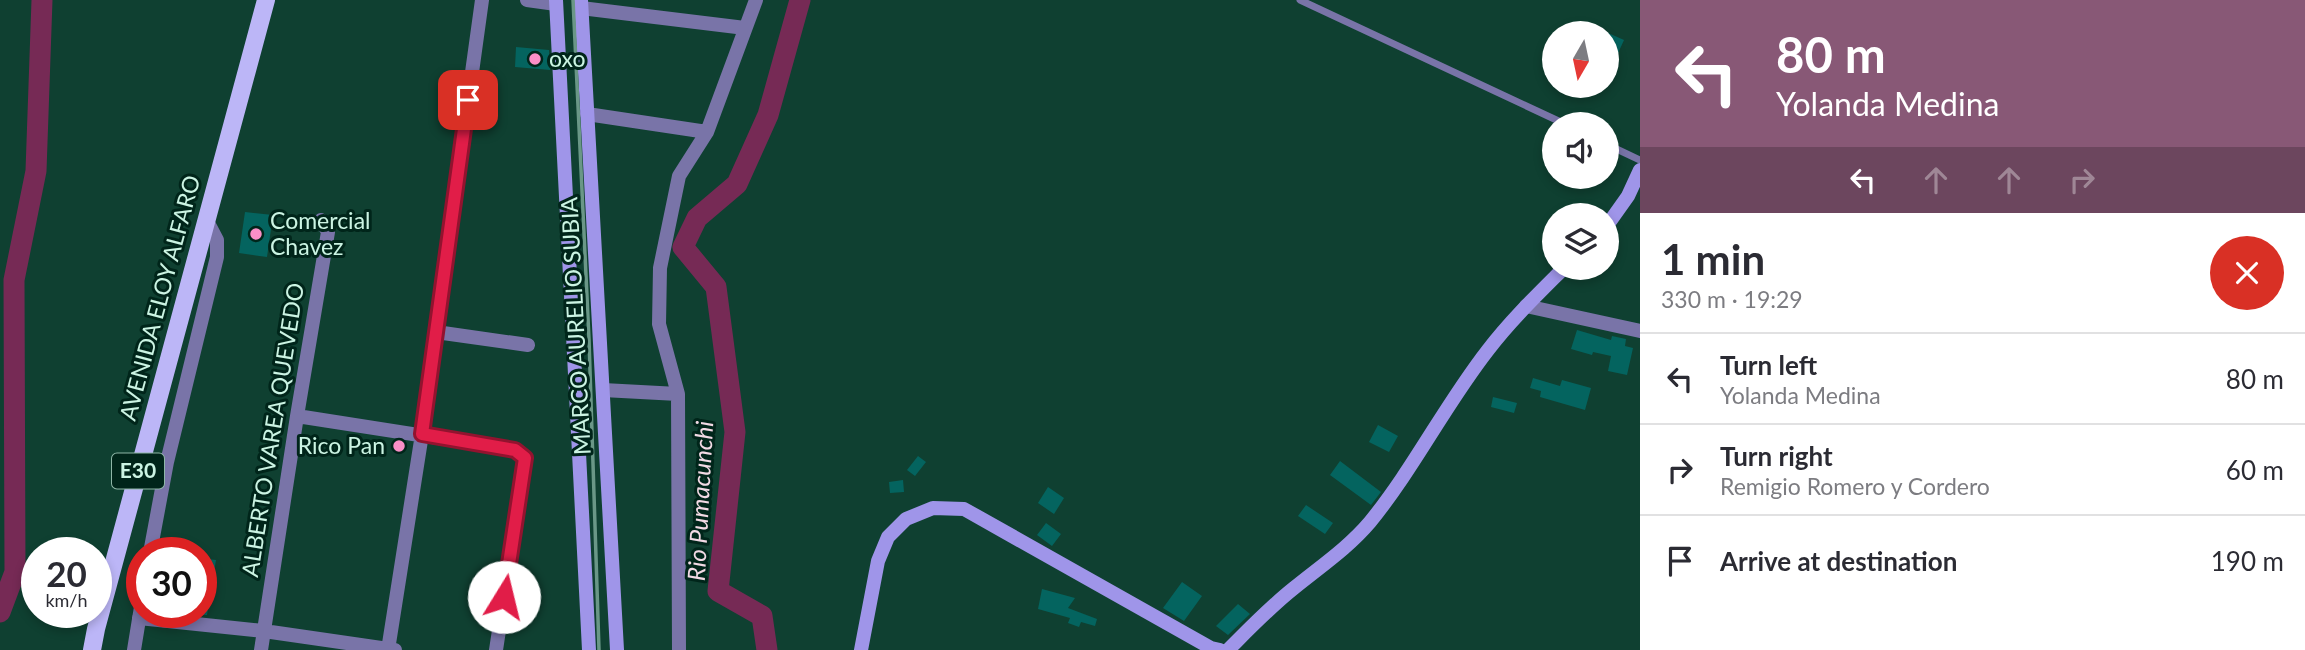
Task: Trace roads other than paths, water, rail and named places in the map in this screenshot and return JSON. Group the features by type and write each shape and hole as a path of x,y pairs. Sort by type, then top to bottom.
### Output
{"main road":[{"name":"AVENIDA ELOY ALFARO","path":"92,650 147,436 266,0"},
{"name":"MARCO AURELIO SUBIA","path":"556,2 589,650"},
{"name":"MARCO AURELIO SUBIA","path":"581,4 617,650"},
{"path":"1619,209 1640,170"},
{"path":"1228,650 1280,600 1335,557 1368,524 1400,483 1488,349 1552,280"},
{"path":"862,650 878,561 888,537 906,519 933,508 944,508 964,509 1211,648 1220,650"}],"street":[{"path":"217,626 391,650 482,0"},
{"path":"527,0 556,2"},
{"path":"679,650 678,394 659,324 660,268 679,176 707,132 756,0"},
{"path":"581,4 745,28"},
{"path":"587,114 707,132"},
{"name":"ALBERTO VAREA QUEVEDO","path":"261,650 328,232 321,220"},
{"path":"153,537 167,462 217,257 217,240 207,221"},
{"path":"1526,306 1640,331"},
{"path":"436,332 528,345"},
{"path":"603,390 678,394"},
{"path":"297,416 515,450 525,458 496,650"},
{"path":"134,650 137,628"}],"lane":[{"path":"1300,0 1542,113"},
{"path":"1619,150 1640,160"}],"waterway":[{"path":"0,612 15,572 14,280 36,171 42,0"},
{"name":"Rio Pumacunchi","path":"767,650 762,616 718,591 735,432 716,287 683,247 697,218 737,184 768,115 800,0"}],"railway":[{"path":"573,0 589,339 599,650"}],"place":[{"name":"oxo","path":"535,59"},
{"name":"Comercial Chavez","path":"256,234"},
{"name":"Rico Pan","path":"399,446"}]}
